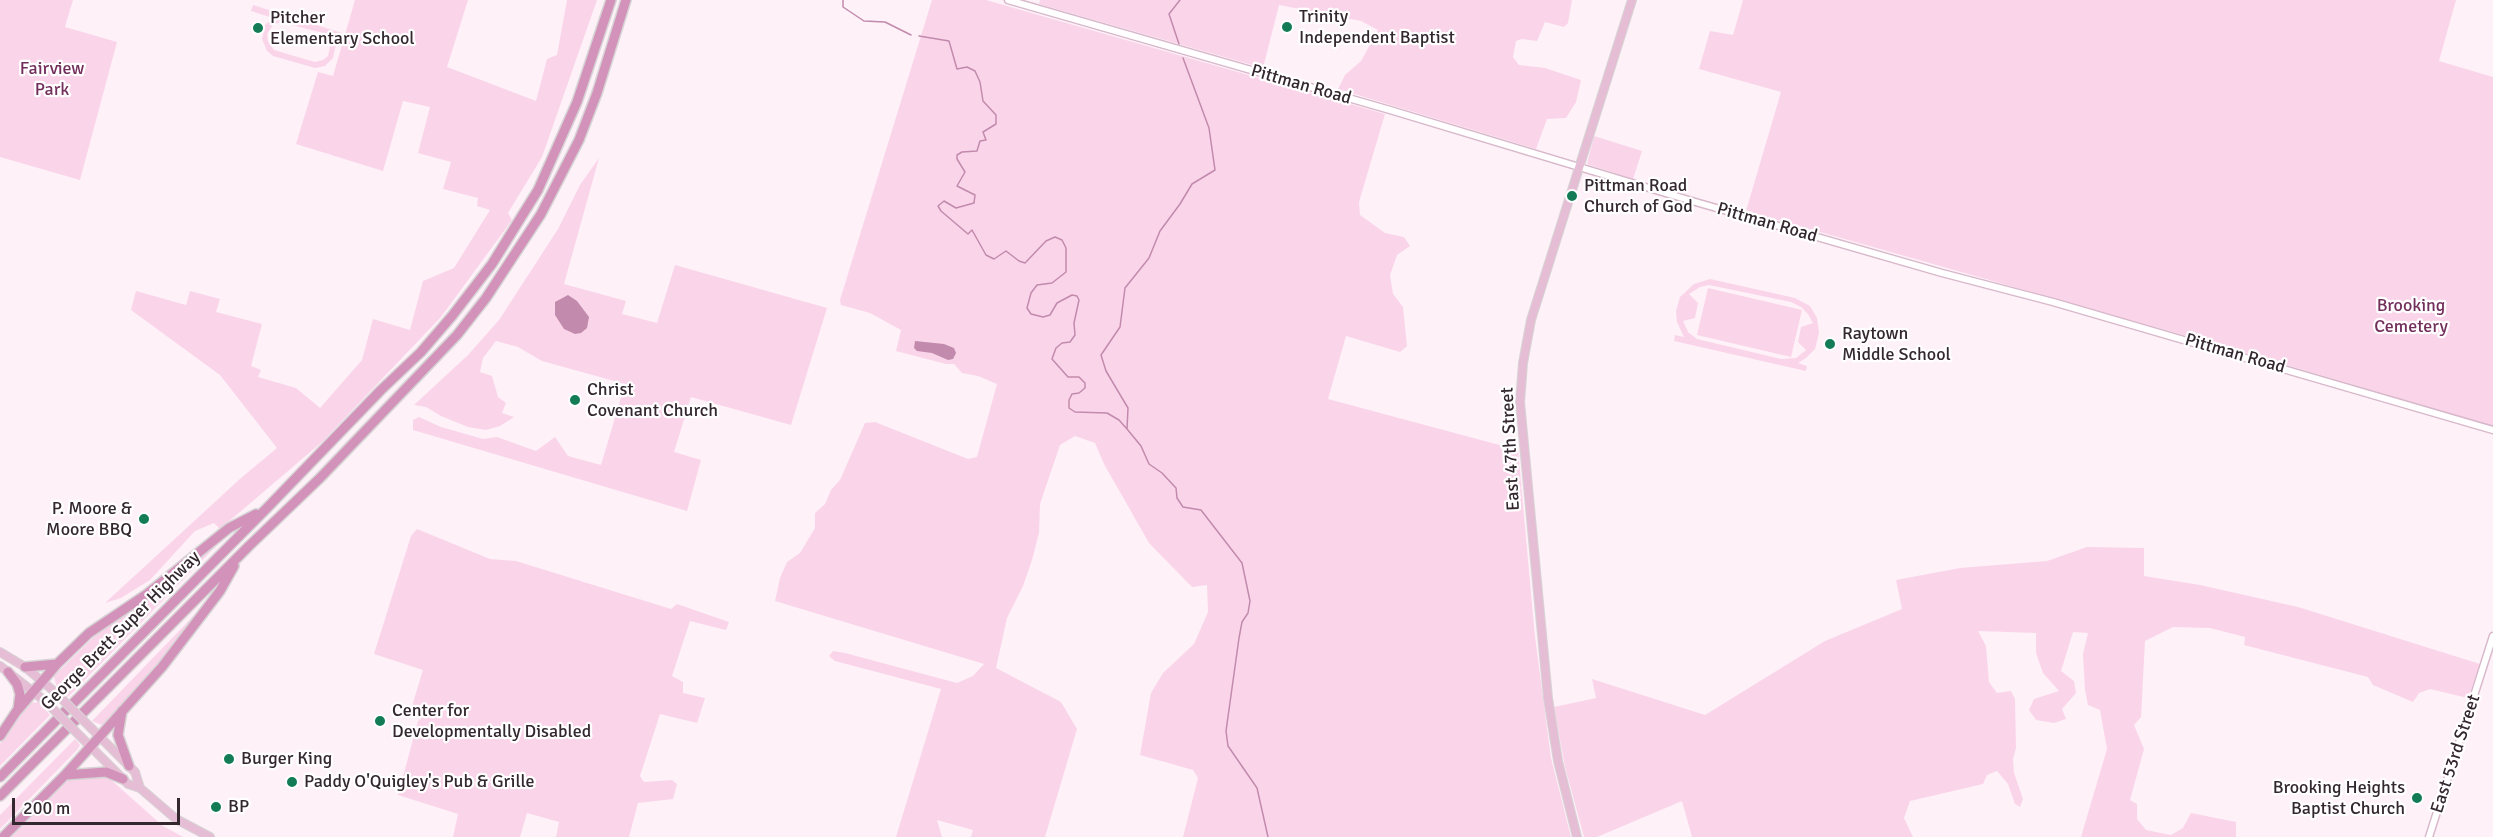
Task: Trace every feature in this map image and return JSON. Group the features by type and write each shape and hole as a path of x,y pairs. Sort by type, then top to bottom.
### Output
{"highway":[{"name":"George Brett Super Highway","path":"0,777 381,390 422,352 492,264 538,190 559,145 577,102 611,0"},
{"name":"George Brett Super Highway","path":"0,796 242,552 320,478 457,335 486,298 541,214 579,140 597,93 626,0"},
{"path":"0,736 18,709 57,664 89,633 147,594 229,528 266,509"},
{"path":"3,837 65,775 90,746 95,733 122,711 175,652 220,591 242,552"},
{"path":"25,667 57,664"},
{"path":"4,669 18,684 20,694 18,709"},
{"path":"122,711 118,735 129,766"},
{"path":"65,775 106,772 123,779"}],"main road":[{"name":"East 47th Street","path":"1577,837 1558,761 1548,698 1520,402 1523,363 1531,320 1632,0"},
{"path":"0,652 44,680 129,766 137,775 140,788"},
{"path":"4,669 45,701 128,784 140,788 176,819 210,837"}],"street":[{"name":"Pittman Road","path":"1008,0 1942,273 2053,302 2493,430"},
{"name":"East 53rd Street","path":"2429,837 2493,636"}],"green space":[{"name":"Fairview Park","path":"0,0 73,0 65,27 117,42 80,180 0,157"},
{"path":"355,0 468,0 447,67 536,101 547,59 557,55 567,0 597,0 542,157 508,213 512,220 441,317 322,442 220,529 214,523 195,531 150,580 121,598 105,603 241,478 277,448 220,375 131,310 136,291 186,305 190,291 220,299 216,312 262,324 251,366 261,370 258,377 296,388 320,408 362,360 373,319 410,330 423,281 454,268 490,210 477,206 478,198 443,189 451,162 418,153 430,107 403,101 383,171 296,144 318,72 333,76"},
{"path":"932,0 986,0 1385,114 1359,202 1360,215 1385,233 1404,237 1410,246 1397,255 1390,275 1393,294 1403,307 1407,346 1400,352 1346,336 1328,399 1518,450 1535,637 1551,758 1571,837 1183,837 1198,778 1193,770 1140,755 1151,693 1163,673 1194,644 1208,612 1207,585 1192,587 1149,543 1104,464 1095,443 1075,436 1060,445 1040,504 1039,533 1032,560 1023,586 1007,618 996,668 1061,702 1077,729 1045,837 971,837 973,830 937,820 942,837 896,837 941,689 835,661 829,656 833,651 845,653 957,683 973,676 984,664 775,601 780,578 787,562 800,553 815,528 815,513 825,504 831,490 840,480 865,423 875,422 968,459 977,457 997,384 978,376 962,373 954,364 896,351 901,330 870,313 841,305 840,300"},
{"path":"1040,0 1572,0 1568,23 1564,27 1545,22 1537,41 1522,39 1516,41 1513,57 1519,65 1545,68 1581,80 1576,102 1566,118 1547,119 1536,149 1338,89 1345,75 1361,61 1378,30 1361,21 1279,5 1263,68 1039,4"},
{"name":"Brooking Cemetery","path":"1743,0 2456,0 2439,61 2493,77 2493,426 2243,352 1746,211 1781,92 1699,69 1710,31 1733,35"},
{"path":"253,5 342,33 340,38 334,37 336,45 333,58 325,66 315,68 273,56 267,51 262,39 265,25 273,18 251,11","holes":["280,22 323,33 331,42 328,56 315,62 274,50 268,41 267,34 273,25"]},
{"path":"1594,136 1642,151 1633,179 1587,164"},
{"path":"599,158 564,284 626,301 622,314 657,323 675,265 827,308 791,425 691,397 674,452 701,460 687,511 413,430 413,420 419,417 441,427 483,439 497,437 536,451 555,437 568,456 601,465 625,384 542,361 518,347 496,341 483,358 480,372 492,376 498,397 506,403 502,413 514,417 500,426 486,430 468,427 426,407 414,405 468,355 499,320 558,229 580,185"},
{"path":"1710,279 1795,298 1810,306 1817,318 1819,333 1815,349 1798,363 1807,366 1806,371 1674,341 1675,335 1684,337 1677,322 1676,311 1680,297 1694,284","holes":["1709,285 1791,302 1801,307 1813,323 1801,327 1798,342 1806,350 1796,358 1781,359 1697,339 1688,332 1683,321 1695,318 1698,303 1689,294 1700,287"]},
{"path":"1708,288 1802,310 1791,357 1697,335"},
{"path":"417,529 490,559 516,561 671,609 677,604 729,622 726,630 690,621 672,676 683,682 683,693 705,698 697,723 660,714 640,776 644,782 672,780 677,784 673,799 638,803 629,837 556,837 559,822 527,813 520,837 453,837 458,814 398,795 418,721 421,719 412,706 423,670 374,654 411,536"},
{"path":"219,543 68,697 56,685 54,676 98,633"},
{"path":"2087,547 2144,548 2144,576 2200,585 2298,607 2480,664 2468,698 2430,689 2419,693 2413,702 2373,685 2368,677 2244,645 2245,637 2210,628 2173,627 2145,641 2141,717 2134,725 2144,749 2130,800 2137,804 2137,819 2146,830 2171,835 2183,828 2191,813 2236,822 2236,837 2081,837 2107,749 2100,710 2088,705 2085,690 2083,654 2088,633 2073,632 2061,671 2074,681 2076,693 2062,709 2066,719 2054,723 2036,720 2029,710 2034,699 2059,691 2043,673 2036,653 2036,633 1978,631 1986,646 1989,682 1997,693 2011,691 2015,699 2016,748 2013,759 2014,773 2023,799 2020,807 2015,804 2008,784 1997,771 1987,775 1983,784 1910,801 1904,818 1913,837 1692,837 1682,801 1597,837 1584,837 1565,767 1554,707 1596,698 1592,679 1705,715 1825,641 1902,609 1896,580 1960,568 2047,561"},
{"path":"207,602 161,665 102,725 92,721"},
{"path":"39,702 50,715 0,766 0,744 29,703"},
{"path":"75,739 80,745 77,750 0,829 0,815"},
{"path":"99,775 110,779 163,826 183,837 9,837 72,776"}],"shaded area":[{"path":"568,295 577,301 589,317 587,328 581,333 575,334 564,329 555,315 555,302"},
{"path":"915,341 944,344 954,348 956,353 953,359 948,360 932,353 917,351 914,348"}],"waterway":[{"path":"843,0 843,7 864,21 885,22 911,35"},
{"path":"1179,44 1169,14 1180,0"},
{"path":"919,36 949,41 957,69 967,67 975,71 980,82 983,101 996,115 996,124 983,132 986,140 980,141 977,151 962,152 957,155 965,172 957,186 975,195 974,203 956,208 944,201 938,206 968,234 972,230 986,255 994,259 1006,251 1025,263 1046,241 1055,237 1062,240 1066,248 1066,272 1052,283 1037,285 1031,293 1027,308 1031,314 1043,317 1050,315 1057,303 1072,295 1077,296 1079,300 1074,323 1075,335 1070,342 1062,343 1056,348 1052,359 1068,377 1079,377 1085,383 1085,388 1079,393 1072,394 1069,408 1075,412 1107,413 1119,420 1127,429"},
{"path":"1183,58 1209,128 1215,170 1192,184 1160,231 1149,258 1125,288 1120,327 1101,355 1106,371 1128,408 1127,429 1141,446 1149,464 1162,473 1176,488 1177,498 1183,507 1201,510 1242,563 1250,601 1239,638 1226,731 1228,746 1257,788 1268,837"}],"place":[{"name":"Trinity Independent Baptist","path":"1287,27"},
{"name":"Pitcher Elementary School","path":"258,28"},
{"name":"Pittman Road Church of God","path":"1572,196"},
{"name":"Raytown Middle School","path":"1830,344"},
{"name":"Christ Covenant Church","path":"575,400"},
{"name":"P. Moore & Moore BBQ","path":"144,519"},
{"name":"Center for Developmentally Disabled","path":"380,721"},
{"name":"Burger King","path":"229,759"},
{"name":"Paddy O'Quigley's Pub & Grille","path":"292,782"},
{"name":"Brooking Heights Baptist Church","path":"2417,798"},
{"name":"BP","path":"216,807"}]}
